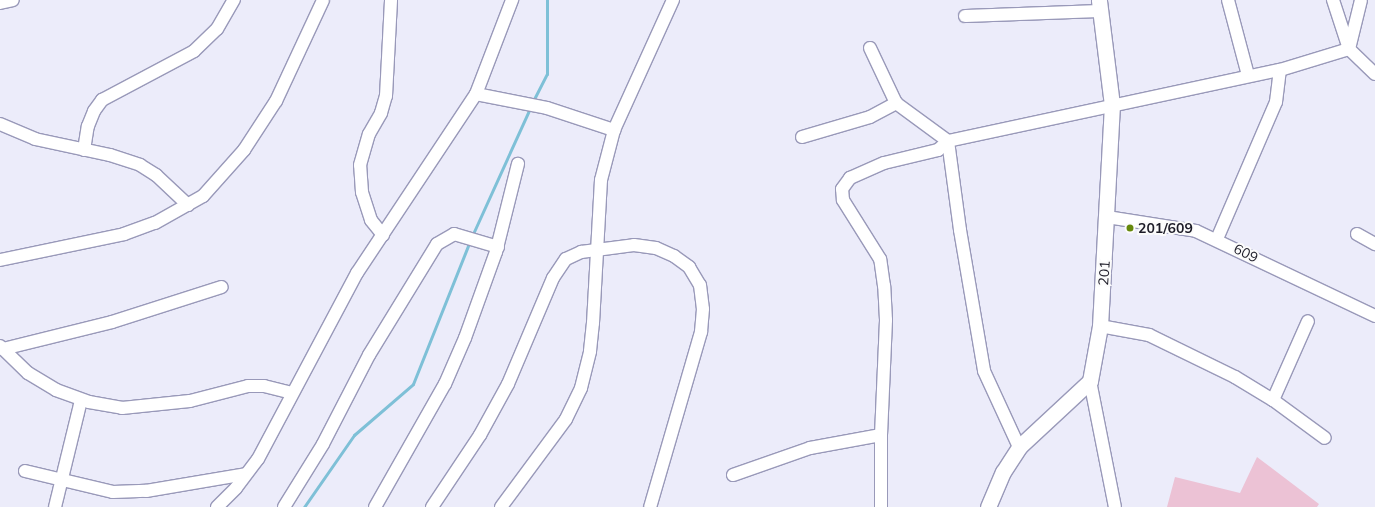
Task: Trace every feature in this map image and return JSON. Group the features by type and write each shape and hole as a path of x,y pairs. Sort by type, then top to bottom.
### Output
{"street":[{"path":"0,3 13,0"},
{"path":"84,150 92,116 102,100 194,51 217,29 234,0"},
{"path":"0,260 124,234 154,223 202,196 244,150 276,101 322,0"},
{"path":"383,235 371,220 362,192 360,165 368,134 381,113 386,96 391,0"},
{"path":"217,507 246,474 274,430 292,393 357,273 476,94 512,0"},
{"path":"501,507 562,425 581,388 591,344 601,180 614,130 673,0"},
{"path":"1228,0 1248,74"},
{"path":"1333,0 1349,49 1375,74"},
{"path":"1349,49 1361,0"},
{"path":"965,16 1099,5"},
{"name":"201","path":"1090,381 1100,326 1112,105 1099,5"},
{"path":"870,48 896,103 948,141 960,230 984,371 1019,447"},
{"path":"882,507 881,435 886,320 884,286 880,259 843,200 842,189 850,178 884,163 938,150 948,141 1248,74 1280,70 1349,49"},
{"path":"1217,239 1276,102 1280,70"},
{"path":"476,94 547,108 614,130"},
{"path":"802,137 870,118 896,103"},
{"path":"0,124 35,139 110,155 140,165 156,175 188,205"},
{"path":"375,507 446,384 498,247 518,164"},
{"name":"609","path":"1107,217 1171,226 1217,239 1375,316"},
{"path":"284,507 323,444 369,355 437,244 454,234 498,247"},
{"path":"1357,234 1375,244"},
{"path":"432,507 480,435 508,384 553,278 566,259 581,252 634,245 656,248 674,256 689,268 700,286 703,309 701,332 650,507"},
{"path":"2,348 112,322 222,287"},
{"path":"1273,400 1308,321"},
{"path":"1100,326 1149,335 1234,377 1273,400 1325,438"},
{"path":"2,348 28,373 56,390 81,400 122,408 136,408 190,401 248,386 264,386 292,393"},
{"path":"988,507 1003,472 1019,447 1090,381"},
{"path":"1090,381 1115,507"},
{"path":"55,507 81,400"},
{"path":"733,475 810,448 881,435"},
{"path":"25,471 113,492 146,491 246,474"}],"shaded area":[{"path":"1257,457 1319,504 1317,507 1167,507 1175,477 1240,493"}],"waterway":[{"path":"532,103 547,74 547,0"},
{"path":"472,236 530,108"},
{"path":"304,507 354,435 413,384 470,241"}],"place":[{"name":"201/609","path":"1130,228"}]}
